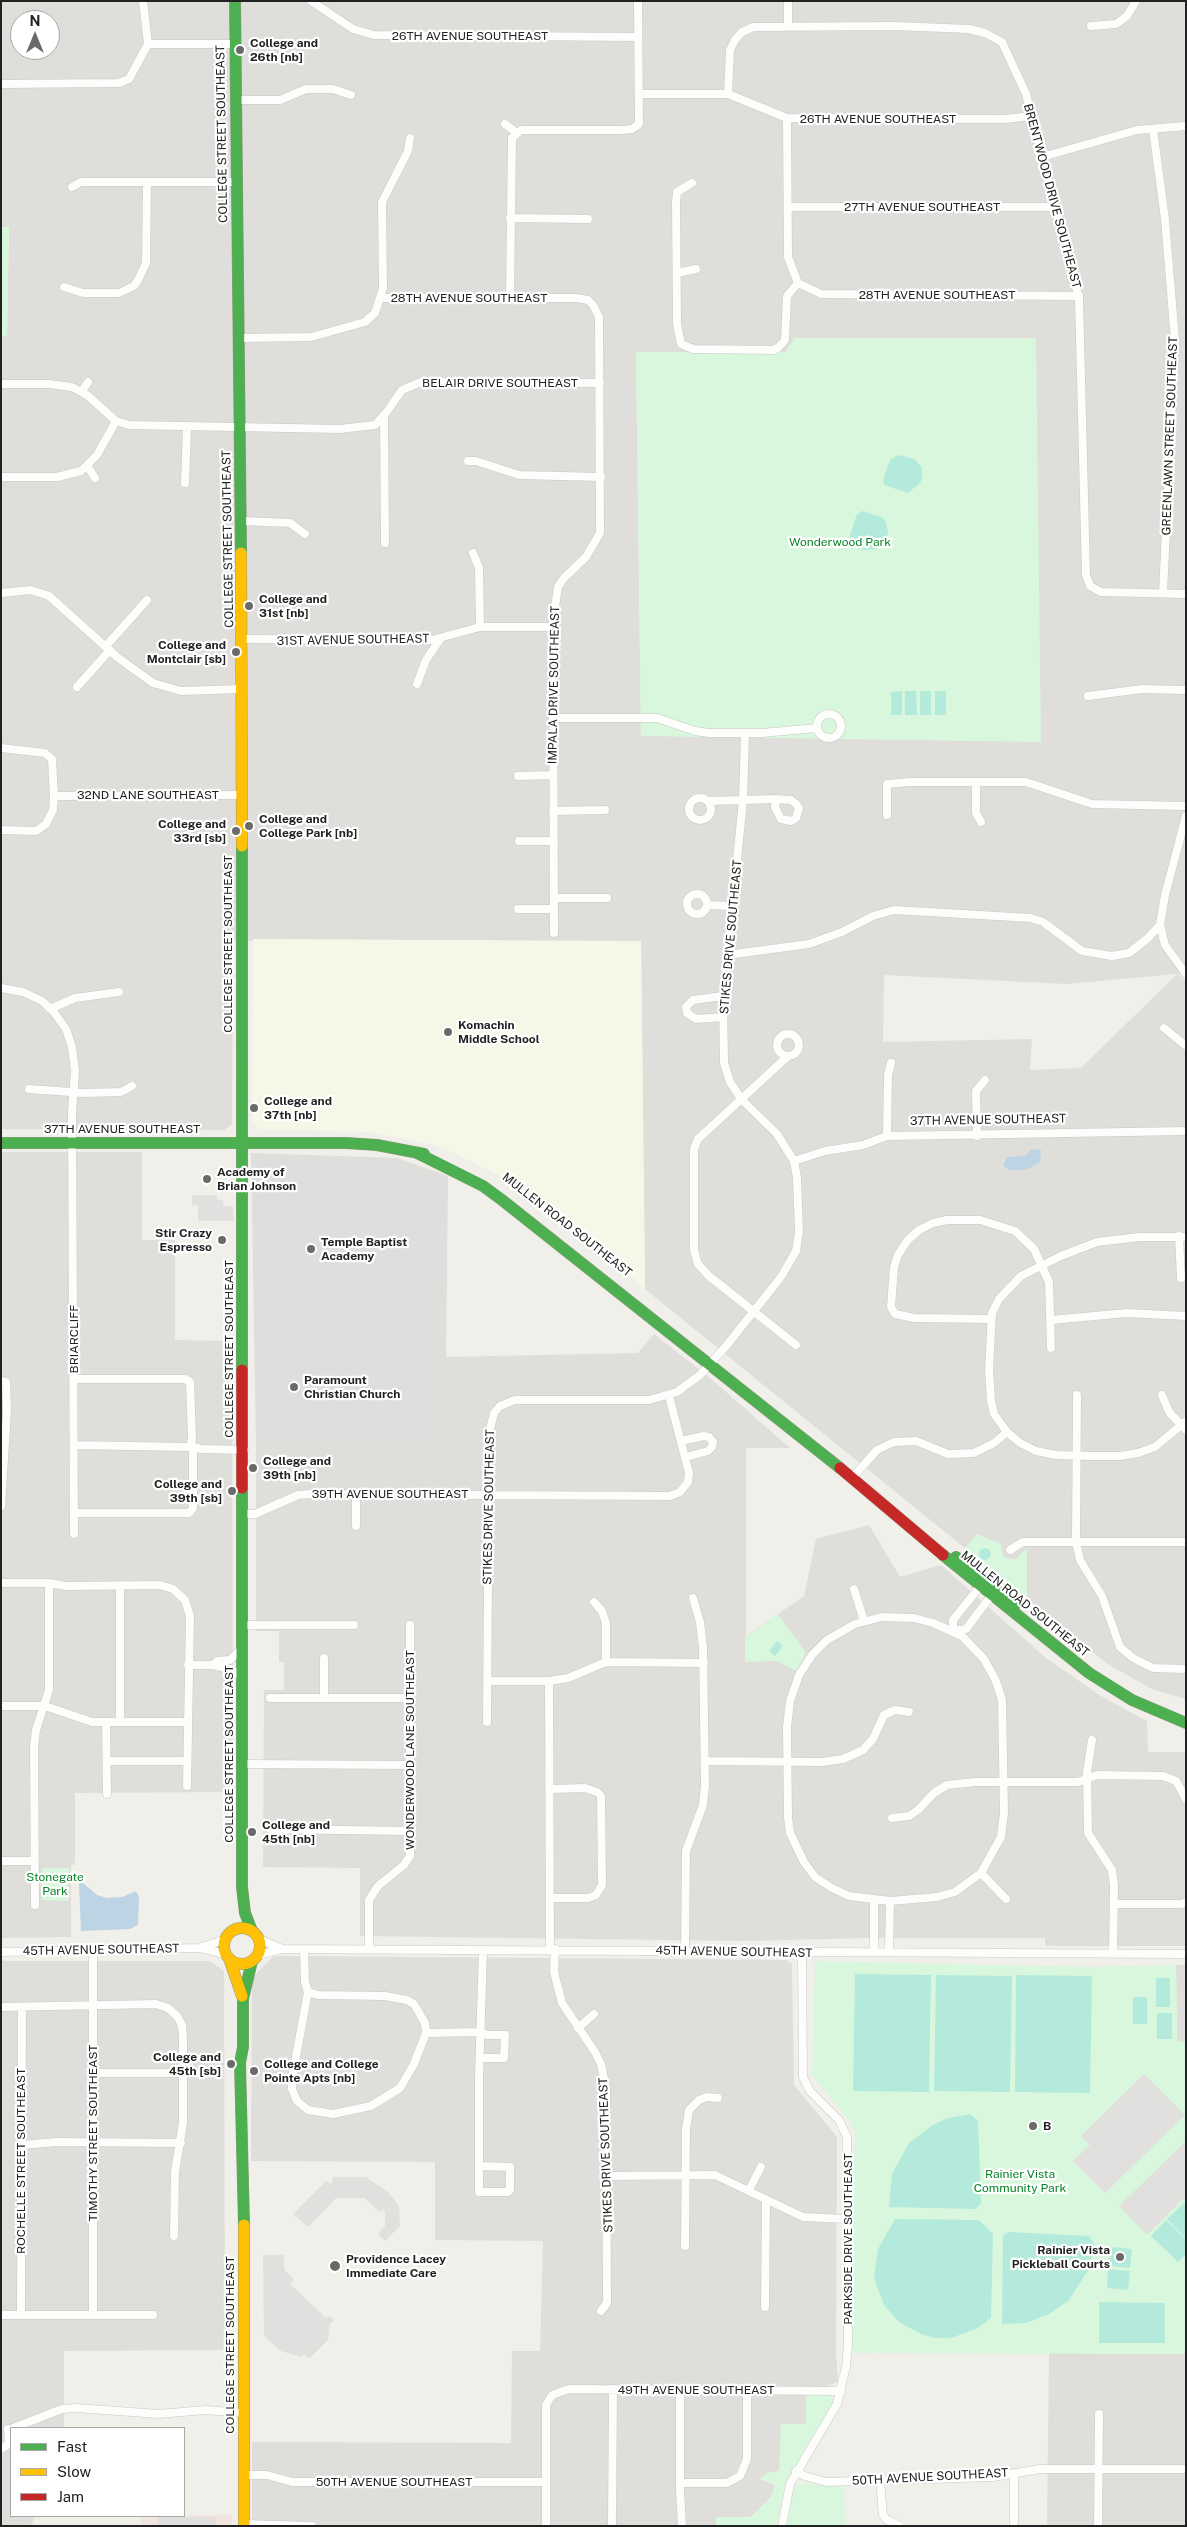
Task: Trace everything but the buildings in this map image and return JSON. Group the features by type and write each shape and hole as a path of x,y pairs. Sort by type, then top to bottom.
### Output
{"main road":[{"name":"COLLEGE STREET SOUTHEAST","path":"235,1 242,639 244,1450 242,1887 245,1913 255,1935"},
{"name":"37TH AVENUE SOUTHEAST","path":"1,1143 242,1143"},
{"name":"MULLEN ROAD SOUTHEAST","path":"242,1143 346,1143 378,1145 417,1153 483,1186 635,1307 662,1324 857,1482 871,1488 982,1584 1098,1670 1143,1697 1186,1715"},
{"name":"MULLEN ROAD SOUTHEAST","path":"993,1592 1110,1687 1155,1711 1186,1723"},
{"name":"COLLEGE STREET SOUTHEAST","path":"234,1930 242,1887"},
{"path":"243,1928 255,1935 255,1958 242,1964 228,1958 224,1940 234,1930 243,1928"},
{"name":"COLLEGE STREET SOUTHEAST","path":"228,1958 243,1998"},
{"name":"COLLEGE STREET SOUTHEAST","path":"244,2525 244,2164 240,2138 240,2063 243,2047 243,1998 255,1958"}],"street":[{"path":"1,84 123,82 129,79 148,44 144,1"},
{"name":"26TH AVENUE SOUTHEAST","path":"311,1 353,29 374,35 638,37"},
{"path":"510,298 512,138 521,130 632,129 639,124 638,1"},
{"path":"788,1 788,26"},
{"path":"1091,26 1116,24 1127,16 1136,1"},
{"name":"BRENTWOOD DRIVE SOUTHEAST","path":"728,94 730,50 742,32 753,27 969,28 985,33 1002,42 1026,94 1079,296 1086,575 1090,586 1101,592 1186,594"},
{"path":"148,44 235,44"},
{"path":"235,100 280,100 306,89 333,89 350,95"},
{"name":"26TH AVENUE SOUTHEAST","path":"640,94 728,94 788,118 1005,119 1031,116"},
{"path":"692,183 677,192 677,324 682,344 693,348 774,350 785,340 787,296 798,283 788,258 788,118"},
{"path":"505,124 518,133"},
{"path":"1042,157 1137,130 1186,126"},
{"name":"GREENLAWN STREET SOUTHEAST","path":"1153,129 1165,219 1175,340 1163,593"},
{"path":"381,298 382,202 408,151 410,138"},
{"path":"72,187 81,182 236,182"},
{"path":"64,287 83,293 119,293 134,286 142,275 146,263 147,182"},
{"name":"27TH AVENUE SOUTHEAST","path":"788,207 1056,207"},
{"path":"510,218 588,219"},
{"path":"676,273 696,269"},
{"name":"28TH AVENUE SOUTHEAST","path":"798,283 821,294 1079,296"},
{"name":"28TH AVENUE SOUTHEAST","path":"239,338 311,337 346,329 365,322 375,313 381,298 576,298 588,300 594,305"},
{"name":"IMPALA DRIVE SOUTHEAST","path":"554,932 552,627 558,587 564,578 586,557 600,533 599,317 594,305"},
{"path":"82,391 88,382"},
{"name":"BELAIR DRIVE SOUTHEAST","path":"116,421 129,425 148,427 359,428 375,425 384,416 402,390 421,382 600,382"},
{"path":"1,384 58,384 82,391 116,421 98,455 88,467 66,476 1,477"},
{"path":"384,416 386,543"},
{"path":"185,483 187,428"},
{"path":"468,461 476,461 519,475 601,477"},
{"path":"88,467 96,478"},
{"path":"241,521 290,523 305,534"},
{"path":"473,553 479,568 480,627"},
{"path":"1,593 30,590 50,596 139,675 166,688 181,691 242,689"},
{"path":"77,687 147,600"},
{"name":"31ST AVENUE SOUTHEAST","path":"242,639 413,641 441,638 480,627 552,627"},
{"path":"417,684 426,660 441,638"},
{"path":"1088,696 1142,689 1186,690"},
{"path":"553,718 647,717 657,718 695,731 745,734 817,728"},
{"name":"STIKES DRIVE SOUTHEAST","path":"487,1722 490,1422 500,1406 515,1400 625,1400 669,1396 690,1385 711,1364 753,1310 782,1278 796,1251 799,1232 798,1178 794,1161 777,1134 742,1100 730,1082 724,1064 724,996 743,801 745,734"},
{"path":"1,748 46,753 52,759 54,796 53,810 46,824 36,831 1,830"},
{"path":"518,776 553,775"},
{"path":"887,815 887,784 910,782 1032,783 1066,797 1092,804 1186,806"},
{"path":"976,782 976,813 981,822"},
{"name":"32ND LANE SOUTHEAST","path":"54,796 242,794"},
{"path":"708,801 776,799"},
{"path":"553,811 605,810"},
{"path":"1186,816 1165,895 1160,925 1165,946 1186,974"},
{"path":"519,841 554,841"},
{"path":"554,898 607,898"},
{"path":"708,905 732,906"},
{"path":"518,910 554,909"},
{"path":"727,955 810,944 842,932 873,916 894,910 1031,918 1043,922 1082,951 1112,956 1129,953 1148,938 1160,925"},
{"name":"BRIARCLIFF","path":"1,988 23,992 42,1001 66,1029 72,1047 75,1072 73,1143 74,1534"},
{"path":"50,1009 75,998 119,992"},
{"path":"723,1017 696,1019 691,1016 686,1006 694,1000 724,996"},
{"path":"1164,1028 1186,1046"},
{"path":"788,1056 742,1100 700,1135 695,1145 694,1250 698,1264 709,1276 796,1345"},
{"path":"887,1136 888,1075 891,1063"},
{"path":"977,1136 976,1091 985,1080"},
{"path":"29,1089 74,1092 121,1092 132,1086"},
{"name":"37TH AVENUE SOUTHEAST","path":"794,1161 825,1150 863,1146 887,1136 1186,1132"},
{"path":"991,1319 907,1318 895,1314 891,1307 894,1267 898,1255 907,1241 919,1230 932,1223 947,1220 980,1220 1015,1231 1034,1250 1043,1265 1049,1282 1051,1348"},
{"path":"1162,1395 1170,1412 1184,1425 1155,1447 1138,1453 1120,1456 1036,1451 1020,1443 1007,1432 994,1414 990,1401 991,1319 999,1299 1009,1286 1021,1276 1097,1242 1140,1237 1182,1237 1181,1278"},
{"path":"1051,1320 1127,1313 1186,1316"},
{"path":"74,1378 185,1379 190,1382 193,1508 189,1513 74,1513"},
{"path":"1,1382 6,1382 6,1411 1,1506"},
{"path":"1077,1395 1076,1542 1080,1560 1102,1596 1120,1647 1133,1658 1153,1668 1186,1669"},
{"name":"39TH AVENUE SOUTHEAST","path":"244,1514 261,1512 298,1495 488,1494 670,1496 680,1492 688,1482 689,1473 669,1396"},
{"path":"857,1482 877,1450 894,1442 916,1441 948,1454 974,1453 984,1449 1007,1432"},
{"path":"681,1441 704,1436 709,1437 712,1442 712,1447 708,1451 686,1456"},
{"path":"74,1445 244,1450"},
{"path":"356,1495 356,1526"},
{"path":"1010,1550 1023,1542 1186,1542"},
{"path":"1,1583 49,1583 66,1586 160,1585 173,1589 185,1600 190,1616 187,1786"},
{"path":"35,1905 34,1747 36,1730 49,1690 49,1583"},
{"path":"953,1631 953,1620 982,1584"},
{"path":"120,1585 120,1722"},
{"path":"854,1589 864,1621"},
{"path":"953,1631 966,1629 993,1592"},
{"path":"685,1951 686,1851 703,1806 705,1761 704,1663 700,1622 693,1598"},
{"path":"594,1602 602,1611 606,1623 606,1662"},
{"path":"882,1617 914,1618 953,1631 970,1643 984,1659 996,1680 1002,1700 1004,1717 1004,1813 1001,1837 981,1873 955,1892 937,1897 890,1900 874,1900 849,1896 815,1877 804,1862 790,1833 787,1762 790,1701 799,1675 812,1655 827,1640 845,1628 864,1621 882,1617"},
{"name":"WONDERWOOD LANE SOUTHEAST","path":"369,1949 369,1900 378,1886 407,1862 410,1856 410,1624"},
{"path":"244,1625 354,1625"},
{"path":"213,1665 217,1661 230,1660 243,1646"},
{"path":"324,1658 324,1698"},
{"path":"488,1681 549,1682 568,1678 606,1662 704,1663"},
{"path":"188,1665 213,1665 230,1669 243,1677"},
{"name":"STIKES DRIVE SOUTHEAST","path":"549,1682 551,1789 550,1898 554,1972 558,1995 595,2052 604,2077 607,2176 607,2303 601,2311"},
{"path":"270,1698 410,1698"},
{"path":"1,1706 45,1706 92,1722 187,1722"},
{"path":"705,1761 822,1762 852,1756 863,1750 872,1739 884,1714 895,1710 909,1712"},
{"path":"106,1722 107,1794"},
{"path":"1092,1740 1087,1778 1088,1833 1112,1870 1114,1904 1113,1954"},
{"path":"107,1761 187,1761"},
{"path":"243,1764 410,1765"},
{"path":"892,1818 908,1816 918,1810 934,1793 947,1785 975,1782 1078,1782 1096,1775 1163,1776 1176,1781 1186,1799"},
{"path":"550,1898 588,1898 596,1895 602,1885 601,1796 597,1792 585,1788 551,1789"},
{"path":"270,1829 410,1831"},
{"path":"1,1861 35,1860"},
{"path":"981,1873 1006,1900"},
{"path":"874,1900 874,1952"},
{"path":"889,1952 890,1900"},
{"path":"1114,1904 1182,1904 1186,1902"},
{"name":"45TH AVENUE SOUTHEAST","path":"255,1935 282,1949"},
{"name":"45TH AVENUE SOUTHEAST","path":"1,1952 94,1952 200,1948 224,1940"},
{"name":"45TH AVENUE SOUTHEAST","path":"200,1948 228,1958"},
{"name":"45TH AVENUE SOUTHEAST","path":"255,1958 282,1949 1186,1954"},
{"path":"304,1949 305,1982 308,1992 292,2078 292,2089 297,2101 308,2110 333,2114 371,2106 400,2088 408,2075 426,2033 425,2023 419,2012 407,2000 377,1995 318,1995 308,1992"},
{"path":"479,2166 510,2167 510,2190 508,2192 479,2192 479,2166 481,2058 481,2032 483,1950"},
{"name":"TIMOTHY STREET SOUTHEAST","path":"92,2314 94,1952"},
{"name":"PARKSIDE DRIVE SOUTHEAST","path":"782,2526 790,2484 837,2404 846,2367 848,2344 847,2137 839,2120 810,2091 803,2077 802,1953"},
{"path":"1,2007 156,2004 172,2011 180,2021 183,2029 183,2073 181,2142 175,2172 174,2236"},
{"name":"ROCHELLE STREET SOUTHEAST","path":"21,2314 22,2007"},
{"path":"578,2028 594,2014"},
{"path":"426,2033 481,2032 505,2035 506,2055 501,2059 481,2058"},
{"path":"94,2073 183,2073"},
{"path":"685,2246 686,2130 689,2110 699,2100 707,2097 718,2098"},
{"path":"22,2145 93,2142 181,2142"},
{"path":"750,2190 761,2167"},
{"path":"607,2176 715,2175 803,2216 846,2219"},
{"path":"765,2307 766,2200"},
{"path":"1,2315 153,2315"},
{"path":"612,2526 613,2389"},
{"name":"49TH AVENUE SOUTHEAST","path":"546,2482 546,2405 552,2395 569,2390 613,2389 841,2391"},
{"path":"680,2390 682,2526"},
{"path":"680,2483 727,2483 740,2476 747,2459 747,2390"},
{"path":"13,2427 62,2409 77,2408 158,2414 206,2410 243,2413"},
{"path":"1098,2526 1099,2414"},
{"path":"1,2449 9,2444 8,2429"},
{"name":"50TH AVENUE SOUTHEAST","path":"796,2471 805,2476 826,2482 993,2477 1040,2469 1186,2469"},
{"path":"1014,2474 1014,2526"},
{"name":"50TH AVENUE SOUTHEAST","path":"244,2475 267,2475 292,2482 546,2482"},
{"path":"880,2480 883,2515 887,2520 900,2526"},
{"path":"546,2482 546,2526"},
{"path":"244,2525 312,2526"}],"shaded area":[{"path":"1,1 1186,1 1186,973 1178,974 1186,982 1186,1699 1154,1690 1109,1665 645,1289 641,941 233,941 232,1124 224,1130 1,1129 1,336 7,336 9,227 1,227","holes":["795,338 641,736 636,352 786,352","1177,974 1081,1068 1030,1070 1032,1039 883,1042 884,975 1067,984"]},
{"name":"Komachin Middle School","path":"253,939 641,941 645,1289 537,1200 501,1176 463,1157 431,1144 371,1132 259,1129 252,1122"},
{"path":"1,1152 142,1152 142,1240 175,1240 175,1340 232,1341 233,1792 75,1793 75,1862 71,1866 71,1937 1,1938"},
{"path":"251,1153 397,1158 448,1176 445,1448 256,1444"},
{"path":"192,1195 217,1195 217,1200 223,1200 223,1206 233,1206 234,1221 198,1221 198,1206 192,1205"},
{"path":"654,1334 710,1378 790,1448 746,1448 746,1636 804,1596 816,1539 869,1525 900,1577 941,1565 1046,1658 1101,1696 1147,1721 1148,1752 1186,1752 1186,1946 1045,1946 1045,1938 868,1938 744,1941 360,1936 360,1868 263,1867 264,1690 284,1690 284,1662 279,1662 279,1631 256,1631 256,1444 444,1448 446,1357 638,1353"},
{"path":"274,1956 786,1960 792,1964 794,2085 837,2137 836,2354 838,2382 806,2395 806,2424 780,2463 779,2471 767,2473 760,2479 775,2485 772,2496 751,2517 716,2517 716,2526 252,2526 252,2442 511,2443 512,2351 540,2351 543,2241 435,2240 435,2162 251,2161 252,1978"},
{"path":"1,1961 209,1961 224,1971 225,2350 64,2351 64,2427 10,2427 10,2517 35,2517 31,2526 1,2526"},
{"path":"1176,1965 1186,1965 1186,2042 1177,2042"},
{"path":"1144,2074 1185,2115 1105,2193 1073,2161 1090,2145 1081,2136"},
{"path":"1186,2141 1186,2196 1147,2235 1119,2206"},
{"path":"333,2177 366,2177 388,2192 399,2206 400,2226 385,2241 378,2234 385,2226 385,2211 383,2209 379,2212 365,2198 336,2198 308,2227 293,2214 326,2181 330,2184 332,2183"},
{"path":"263,2255 284,2255 284,2269 294,2280 290,2284 326,2318 330,2316 334,2320 330,2324 328,2340 309,2359 304,2355 301,2357 281,2351 264,2336"},
{"path":"1049,2353 1186,2354 1186,2526 1047,2526"},
{"path":"232,2515 232,2526 141,2526 141,2517"},
{"path":"158,2517 216,2517 216,2526 159,2526"}],"green space":[{"path":"1,227 9,227 7,336 1,336"},
{"name":"Wonderwood Park","path":"794,338 1036,338 1041,742 641,736 636,352 786,352"},
{"path":"898,455 915,459 922,468 920,483 908,493 884,485 883,480 890,460"},
{"path":"863,511 883,518 886,523 888,534 886,541 877,549 863,550 853,542 850,535 857,514"},
{"path":"902,691 902,715 891,715 891,692"},
{"path":"905,691 916,691 917,715 905,715"},
{"path":"920,691 931,691 931,715 920,715"},
{"path":"935,691 946,691 946,715 935,715"},
{"path":"977,1534 1001,1544 1003,1556 1008,1559 1016,1559 1027,1548 1027,1599 964,1549"},
{"path":"983,1548 987,1548 991,1554 987,1560 983,1560 979,1556 979,1552"},
{"path":"778,1614 806,1653 796,1671 777,1661 745,1662 745,1637"},
{"path":"777,1641 783,1646 775,1656 769,1651"},
{"name":"Stonegate Park","path":"42,1868 69,1868 68,1901 42,1900"},
{"name":"Rainier Vista Community Park","path":"815,1961 1091,1967 1176,1965 1177,2041 1186,2042 1186,2354 854,2353 848,2344 848,2338 855,2134 849,2120 812,2075"},
{"path":"855,1974 931,1975 929,2092 853,2091"},
{"path":"936,1975 1012,1976 1010,2092 934,2091"},
{"path":"1016,1975 1092,1976 1090,2093 1015,2092"},
{"path":"1156,1978 1170,1978 1170,2007 1156,2007"},
{"path":"1133,1997 1147,1997 1147,2024 1133,2024"},
{"path":"1157,2013 1172,2013 1172,2039 1157,2039"},
{"path":"970,2114 978,2121 981,2203 976,2209 889,2207 892,2174 909,2143 933,2125 948,2118"},
{"path":"1186,2201 1186,2237 1185,2238 1167,2219"},
{"path":"895,2219 979,2220 993,2234 991,2318 976,2329 951,2338 935,2338 921,2334 899,2322 884,2305 874,2278 878,2249"},
{"path":"1166,2220 1186,2240 1186,2254 1178,2262 1151,2236"},
{"path":"1008,2232 1089,2236 1095,2245 1089,2269 1068,2301 1049,2314 1025,2323 1002,2324 1003,2236"},
{"name":"Rainier Vista Pickleball Courts","path":"1110,2247 1132,2249 1130,2268 1109,2266"},
{"name":"Rainier Vista Pickleball Courts","path":"1108,2269 1130,2271 1128,2290 1107,2288"},
{"path":"1099,2302 1165,2303 1165,2343 1099,2343"},
{"path":"806,2395 831,2395 835,2401 802,2453 802,2457 784,2487 777,2526 716,2526 716,2517 751,2517 772,2496 775,2485 760,2479 767,2473 779,2471 781,2424 806,2424"},
{"path":"807,2482 816,2485 844,2485 845,2526 787,2526 794,2487"}],"water":[{"path":"1031,1149 1041,1150 1040,1162 1028,1169 1009,1170 1003,1166 1007,1157 1025,1156"},
{"path":"79,1883 83,1883 97,1895 107,1898 122,1897 136,1891 139,1897 138,1925 130,1929 81,1931"}],"traffic: fast":[{"path":"235,1 241,553"},
{"path":"242,846 242,1370"},
{"path":"1,1143 346,1143 377,1145 424,1154"},
{"path":"417,1153 483,1186 502,1200 840,1468"},
{"path":"242,1488 242,1887 245,1913 252,1931"},
{"path":"943,1555 1089,1673 1132,1700 1186,1723"},
{"path":"956,1557 1015,1605"},
{"path":"244,2225 240,2063 243,2047 243,1999 252,1961"}],"traffic: slow":[{"path":"241,553 242,846"},
{"path":"242,1928 249,1929 255,1933 259,1939 260,1946 259,1953 255,1959 249,1963 242,1964 235,1963 229,1959 225,1953 224,1946 225,1939 229,1933 235,1929 242,1928"},
{"path":"230,1961 242,1996"},
{"path":"244,2225 244,2526"}],"traffic: jam":[{"path":"242,1370 242,1488"},
{"path":"840,1468 943,1555"}],"place":[{"name":"College and 26th [nb]","path":"240,50"},
{"name":"College and 31st [nb]","path":"249,606"},
{"name":"College and Montclair [sb]","path":"236,652"},
{"name":"College and College Park [nb]","path":"249,826"},
{"name":"College and 33rd [sb]","path":"236,831"},
{"name":"Komachin Middle School","path":"448,1032"},
{"name":"College and 37th [nb]","path":"254,1108"},
{"name":"Academy of Brian Johnson","path":"207,1179"},
{"name":"Stir Crazy Espresso","path":"222,1240"},
{"name":"Temple Baptist Academy","path":"311,1249"},
{"name":"Paramount Christian Church","path":"294,1387"},
{"name":"College and 39th [nb]","path":"253,1468"},
{"name":"College and 39th [sb]","path":"232,1491"},
{"name":"College and 45th [nb]","path":"252,1832"},
{"name":"College and 45th [sb]","path":"231,2064"},
{"name":"College and College Pointe Apts [nb]","path":"254,2071"},
{"name":"B","path":"1033,2126"},
{"name":"Rainier Vista Pickleball Courts","path":"1120,2257"},
{"name":"Providence Lacey Immediate Care","path":"335,2266"}]}
